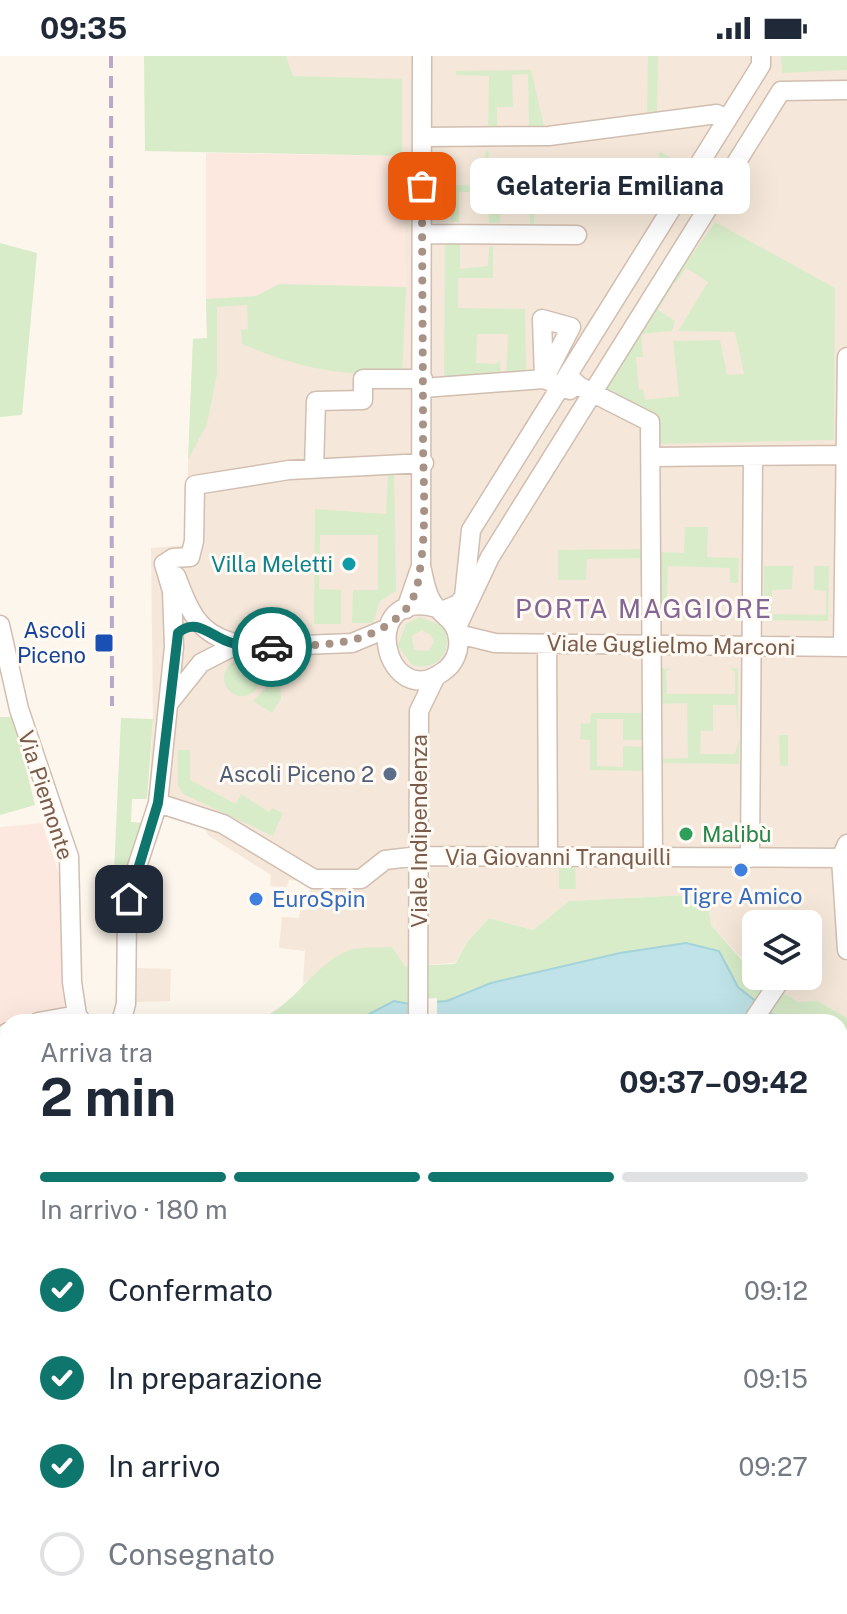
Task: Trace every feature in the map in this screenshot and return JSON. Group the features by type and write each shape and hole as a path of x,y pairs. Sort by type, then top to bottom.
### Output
{"street":[{"path":"174,643 186,663 203,661 230,648 352,643 388,628 406,609 417,588 421,566 424,463 422,56"},
{"path":"406,609 427,605 439,610 458,604 464,597 471,530 557,381 672,208 761,61"},
{"path":"455,659 457,632 490,557 781,91 847,90"},
{"path":"422,137 549,136 717,114 727,120"},
{"path":"672,208 698,224"},
{"path":"422,234 577,235"},
{"path":"845,647 847,357"},
{"path":"314,469 316,401 363,400 363,379 423,384 557,381 579,386 590,398 650,422 653,857"},
{"path":"652,457 846,455"},
{"path":"750,858 753,456"},
{"path":"123,1014 127,916 132,882 158,803 174,643 172,591 164,564 181,558 194,541 195,485 314,469 424,463"},
{"path":"469,548 481,557 490,557"},
{"path":"167,705 212,650 180,586 181,558"},
{"path":"421,566 429,598 457,632"},
{"path":"467,612 488,641"},
{"name":"Via Piemonte","path":"0,625 23,723 69,857 72,982 78,1014"},
{"path":"174,643 183,628 203,629 230,642 264,647"},
{"path":"388,628 385,639 391,661"},
{"name":"Viale Guglielmo Marconi","path":"457,632 488,641 845,647"},
{"name":"Viale Guglielmo Marconi","path":"455,659 488,641"},
{"path":"352,643 391,661"},
{"path":"547,643 548,857"},
{"name":"Viale Indipendenza","path":"419,711 436,676 455,659"},
{"name":"Viale Indipendenza","path":"391,661 405,675 419,711 418,1014"},
{"path":"405,675 425,679 436,676"},
{"path":"158,803 223,824 314,879 361,879 385,860 419,856"},
{"path":"845,854 847,950"},
{"name":"Via Giovanni Tranquilli","path":"419,856 750,858 845,854"},
{"path":"757,1014 774,990"}],"shaded area":[{"path":"242,56 847,56 847,1014 840,1014 818,1001 798,1003 779,990 822,990 822,910 742,910 742,959 711,925 707,894 569,901 533,930 489,918 468,941 455,963 405,966 348,951 303,984 305,951 279,948 282,917 299,918 300,910 308,910 311,882 289,880 287,887 270,886 271,875 209,836 204,828 165,816 137,893 137,968 171,969 170,1001 134,1002 123,893 147,823 153,719 151,548 185,545 193,339 207,338 206,299 256,296 279,284 406,286 402,157"},
{"path":"206,153 402,156 406,287 279,284 256,296 206,299"},
{"path":"42,823 61,880 65,927 65,1014 0,1014 0,827"}],"green space":[{"path":"144,56 286,56 293,76 402,79 402,156 145,151"},
{"path":"648,56 658,56 657,112 647,112"},
{"path":"781,56 847,56 847,70 782,73"},
{"path":"531,70 545,130 529,130 528,74 512,75 513,107 497,107 497,130 488,129 489,76 456,75 456,71"},
{"path":"485,151 489,151 488,185 534,186 534,224 530,224 530,199 501,198 500,223 489,223 489,192 459,192 459,222 451,222 451,185 484,186"},
{"path":"659,151 691,170 665,210 640,207 641,195 654,195 658,189"},
{"path":"715,222 835,288 834,440 655,444 653,420 602,393 671,285 658,310 675,321 672,331 641,334 643,357 636,357 639,390 643,389 645,400 679,396 673,341 720,340 727,375 744,374 735,332 678,331 708,282 686,268 675,284 673,281"},
{"path":"445,241 460,241 460,269 488,266 489,247 493,246 493,278 458,278 458,308 525,309 526,377 506,378 508,334 477,334 476,363 496,364 500,360 501,379 444,383"},
{"path":"0,243 37,253 22,415 0,417"},
{"path":"279,284 406,287 402,375 320,369 263,353 242,344 241,330 248,329 247,305 217,307 217,374 207,424 188,460 193,339 207,338 206,299 256,296"},
{"path":"394,468 396,591 380,601 373,623 352,623 353,590 378,590 378,535 320,535 319,589 341,590 341,624 314,624 315,509 386,514 388,473"},
{"path":"685,527 708,527 707,557 739,558 738,583 730,583 730,568 668,566 666,617 659,617 661,552 684,553"},
{"path":"646,549 646,558 587,559 586,580 558,580 558,550"},
{"path":"764,566 793,566 792,589 772,590 772,614 826,615 826,591 814,590 814,566 829,566 828,621 764,620"},
{"path":"420,617 443,626 447,643 442,657 430,665 412,665 398,646 406,624","holes":["422,630 431,635 434,642 429,651 414,650 412,636"]},
{"path":"242,660 255,665 260,678 255,691 242,696 229,691 224,678 229,665"},
{"path":"288,666 288,670 280,670 281,699 272,713 253,701 266,688 269,667"},
{"path":"659,668 672,669 666,671 667,694 735,694 735,671 729,669 738,668 738,732 736,705 713,705 713,731 701,731 700,754 735,754 739,738 739,764 661,763 660,759 688,758 687,703 659,704"},
{"path":"591,713 642,713 642,740 623,740 623,719 597,719 597,766 623,767 623,746 642,747 642,771 590,770 590,740 580,739 581,723 590,724"},
{"path":"0,717 13,717 35,805 0,815"},
{"path":"121,718 153,719 147,799 132,799 131,822 147,823 123,893 113,892"},
{"path":"779,735 788,735 788,766 780,766"},
{"path":"178,750 190,750 190,780 236,804 241,794 269,812 272,808 283,813 273,836 183,794 178,785"},
{"path":"575,863 576,889 559,889 559,864"},
{"path":"707,894 711,925 742,960 742,990 779,990 798,1002 818,1001 840,1014 772,1014 738,987 719,951 491,983 447,1001 409,1004 394,1001 369,1014 269,1014 290,999 322,967 352,949 392,947 405,966 455,964 468,941 489,918 533,930 569,901"}],"water":[{"path":"686,943 719,951 738,987 772,1014 369,1014 394,1001 409,1004 447,1001 491,983 620,953"}],"pier":[{"path":"437,998 437,1014 408,1014 408,1000"}],"railway":[{"path":"111,56 112,706"}],"way so far":[{"path":"272,647 352,643 366,639 388,628 392,620 406,609 417,588 421,566 424,463 422,186"}],"place":[{"name":"Gelateria Emiliana","path":"422,186"},
{"name":"Villa Meletti","path":"349,564"},
{"name":"Ascoli Piceno","path":"104,643"},
{"name":"Ascoli Piceno 2","path":"390,774"},
{"name":"Malibù","path":"686,834"},
{"name":"Tigre Amico","path":"741,870"},
{"name":"EuroSpin","path":"256,899"}],"district":[{"name":"PORTA MAGGIORE","path":"644,608"}],"route":[{"path":"129,899 158,803 174,640 183,628 198,626 230,642 272,647"}]}
